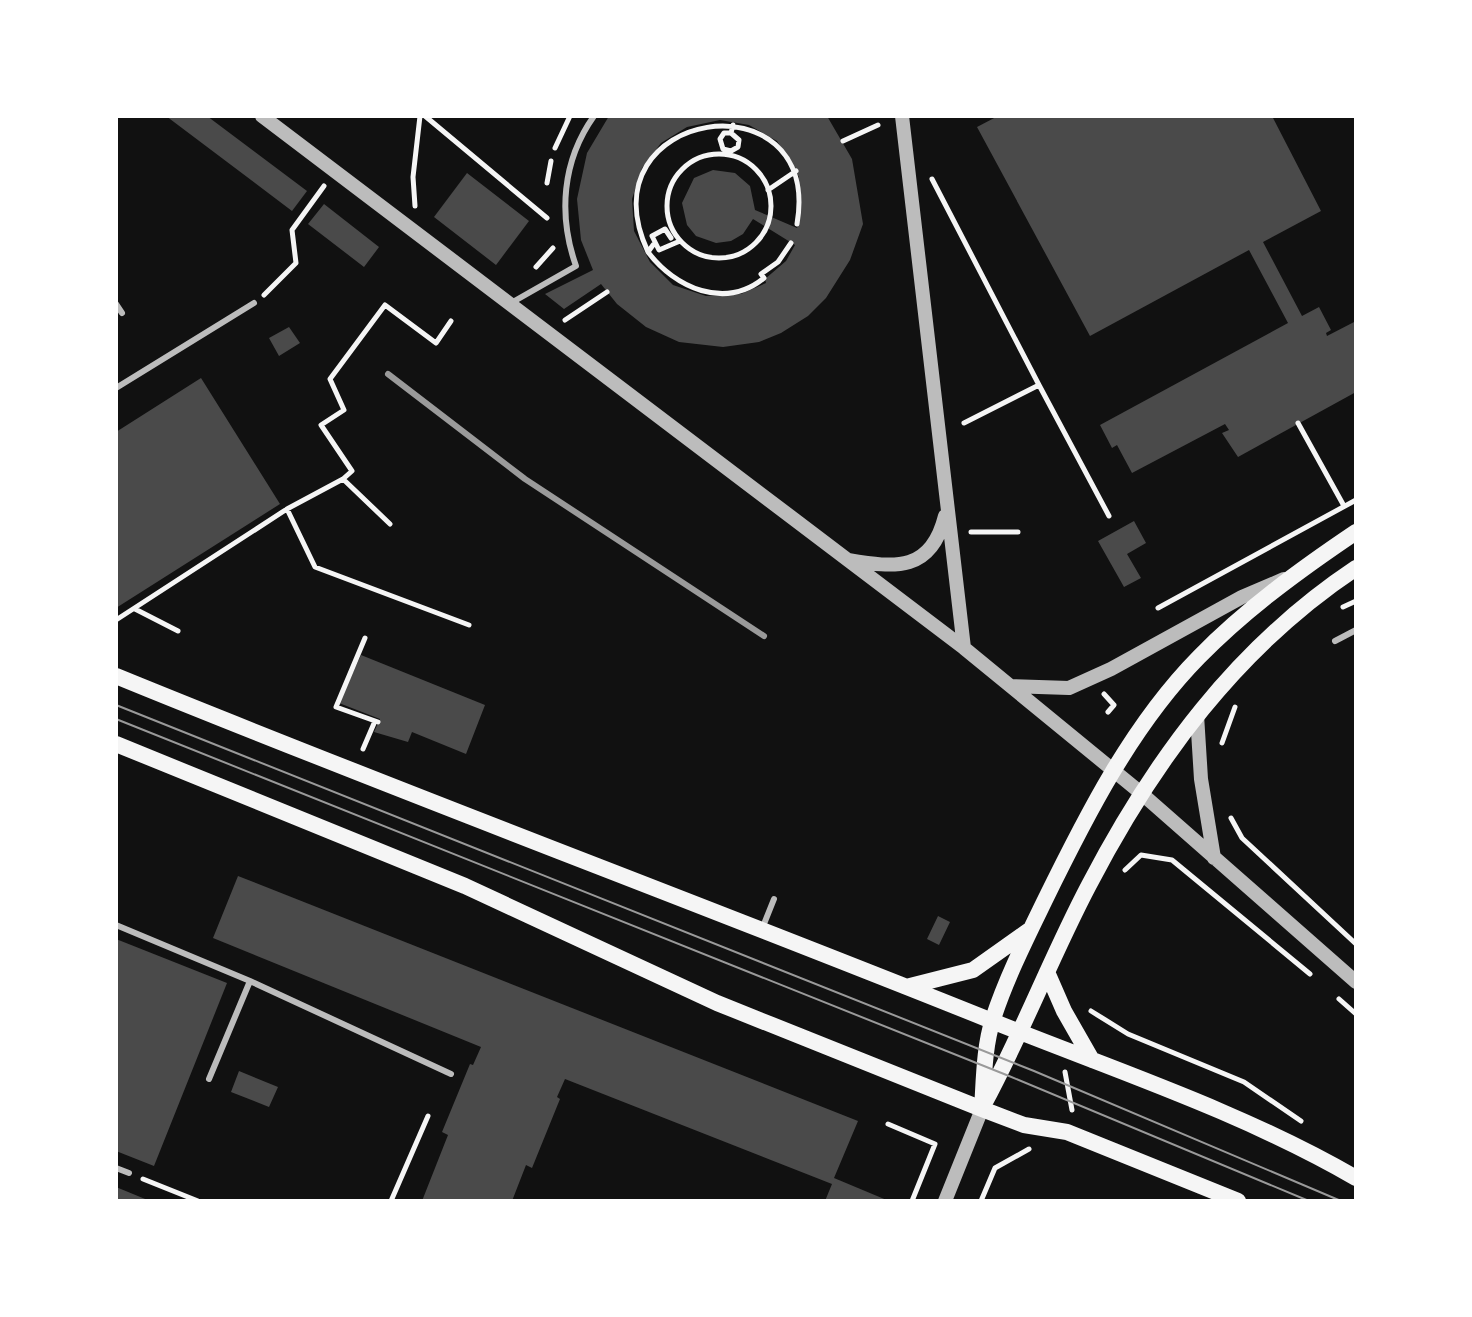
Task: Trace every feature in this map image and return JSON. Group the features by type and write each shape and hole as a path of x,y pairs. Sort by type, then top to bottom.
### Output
{"main road":[{"path":"982,1109 993,1021 1031,930 1114,771 1148,719 1198,658 1298,573 1356,532"},
{"path":"982,1109 1023,1032 1047,972 1088,886 1141,793 1234,669 1356,568"},
{"path":"116,676 522,839 1023,1032 1291,1143 1356,1178"},
{"path":"116,744 465,886 717,1003 1024,1125 1067,1132 1238,1201"},
{"path":"908,986 973,970 1031,930"},
{"path":"1047,972 1064,1011 1092,1060"}],"street":[{"path":"262,116 964,648 1141,793 1356,982"},
{"path":"902,116 964,648"},
{"path":"843,559 889,565 917,560 935,543 947,508"},
{"path":"1011,686 1069,688 1111,669 1242,597 1298,573"},
{"path":"1197,715 1201,779 1214,858"},
{"path":"945,1201 982,1109"}],"lane":[{"path":"508,305 576,266 565,218 567,180 580,140 594,116"},
{"path":"116,388 254,303"},
{"path":"116,304 122,313"},
{"path":"1335,641 1356,630"},
{"path":"762,929 774,899"},
{"path":"116,925 250,981 451,1074"},
{"path":"209,1079 250,981"},
{"path":"116,1168 129,1173"}],"path":[{"path":"415,207 413,177 422,116"},
{"path":"422,116 547,218"},
{"path":"791,243 778,262 761,274 764,278 736,293 704,293 677,280 652,260 638,230 636,202 641,180 664,145 682,134 724,123 747,128 772,143 785,158 800,192 797,224"},
{"path":"731,133 733,125"},
{"path":"843,141 878,125"},
{"path":"731,133 724,133 720,146 726,153 746,162 760,175 772,203 766,234 742,253 719,258 706,256 680,241 667,209 668,192 676,175 688,164 726,153 738,147 736,135 731,133"},
{"path":"768,190 796,171"},
{"path":"930,174 1109,516"},
{"path":"254,303 273,289 296,263 292,230 324,186"},
{"path":"648,252 653,245 652,236 658,230 671,233 671,238"},
{"path":"653,245 659,250 668,249 680,241"},
{"path":"564,321 607,292"},
{"path":"116,620 287,509 352,471 321,425 344,410 330,379 385,305 436,343 451,321"},
{"path":"964,423 1039,385"},
{"path":"1298,423 1344,506"},
{"path":"343,479 390,524"},
{"path":"1158,608 1356,500"},
{"path":"287,509 315,567 469,625"},
{"path":"949,532 1018,532"},
{"path":"134,609 178,631"},
{"path":"363,749 376,722 336,707 365,638"},
{"path":"1101,690 1121,711"},
{"path":"1216,757 1239,696"},
{"path":"1108,712 1114,705"},
{"path":"1230,816 1242,838 1349,934 1356,944"},
{"path":"1122,874 1141,855 1172,860 1315,979"},
{"path":"1337,998 1356,1014"},
{"path":"1077,1003 1128,1034 1244,1082 1308,1126"},
{"path":"1069,1101 1072,1113"},
{"path":"391,1201 428,1116"},
{"path":"888,1124 935,1144 912,1201"},
{"path":"981,1201 995,1168 1037,1145"},
{"path":"129,1173 198,1201"}],"building":[{"path":"166,116 207,116 307,191 292,211"},
{"path":"609,116 827,116 852,159 863,224 850,260 826,298 808,316 759,342 723,347 679,342 646,327 617,304 601,284 564,309 545,294 593,270 581,240 577,199 587,153","holes":["720,120 749,125 777,141 799,177 796,180 800,219 797,228 755,210 750,186 735,173 713,170 694,178 682,203 687,225 696,236 716,243 731,241 743,234 753,219 795,245 786,261 765,279 766,283 741,294 706,296 673,285 650,262 634,231 632,199 642,168 661,143 687,127"]},
{"path":"998,116 1272,116 1321,211 1263,242 1302,316 1319,307 1331,330 1326,333 1327,336 1356,321 1356,392 1238,457 1222,433 1229,430 1225,424 1132,473 1117,445 1112,448 1100,425 1288,323 1249,250 1090,336 977,127"},
{"path":"467,173 529,221 496,265 434,217"},
{"path":"324,204 379,247 364,267 308,224"},
{"path":"289,327 300,343 279,356 269,338"},
{"path":"201,378 280,504 116,608 116,432"},
{"path":"1134,521 1146,543 1127,554 1141,578 1124,587 1098,541"},
{"path":"361,655 485,705 466,754 412,732 408,742 374,732 380,719 339,703"},
{"path":"238,876 858,1121 834,1178 889,1201 825,1201 832,1184 565,1079 532,1168 526,1165 512,1201 422,1201 448,1135 442,1132 470,1064 473,1065 481,1047 213,938"},
{"path":"938,916 950,922 939,945 927,939"},
{"path":"116,939 227,983 154,1166 116,1151"},
{"path":"239,1071 278,1087 269,1107 231,1092"},
{"path":"116,1187 150,1201 116,1201"}],"tram line":[{"path":"116,705 1034,1071 1341,1201"},
{"path":"116,719 1009,1076 1309,1201"}],"railway":[{"path":"388,374 525,479 764,636"}]}
